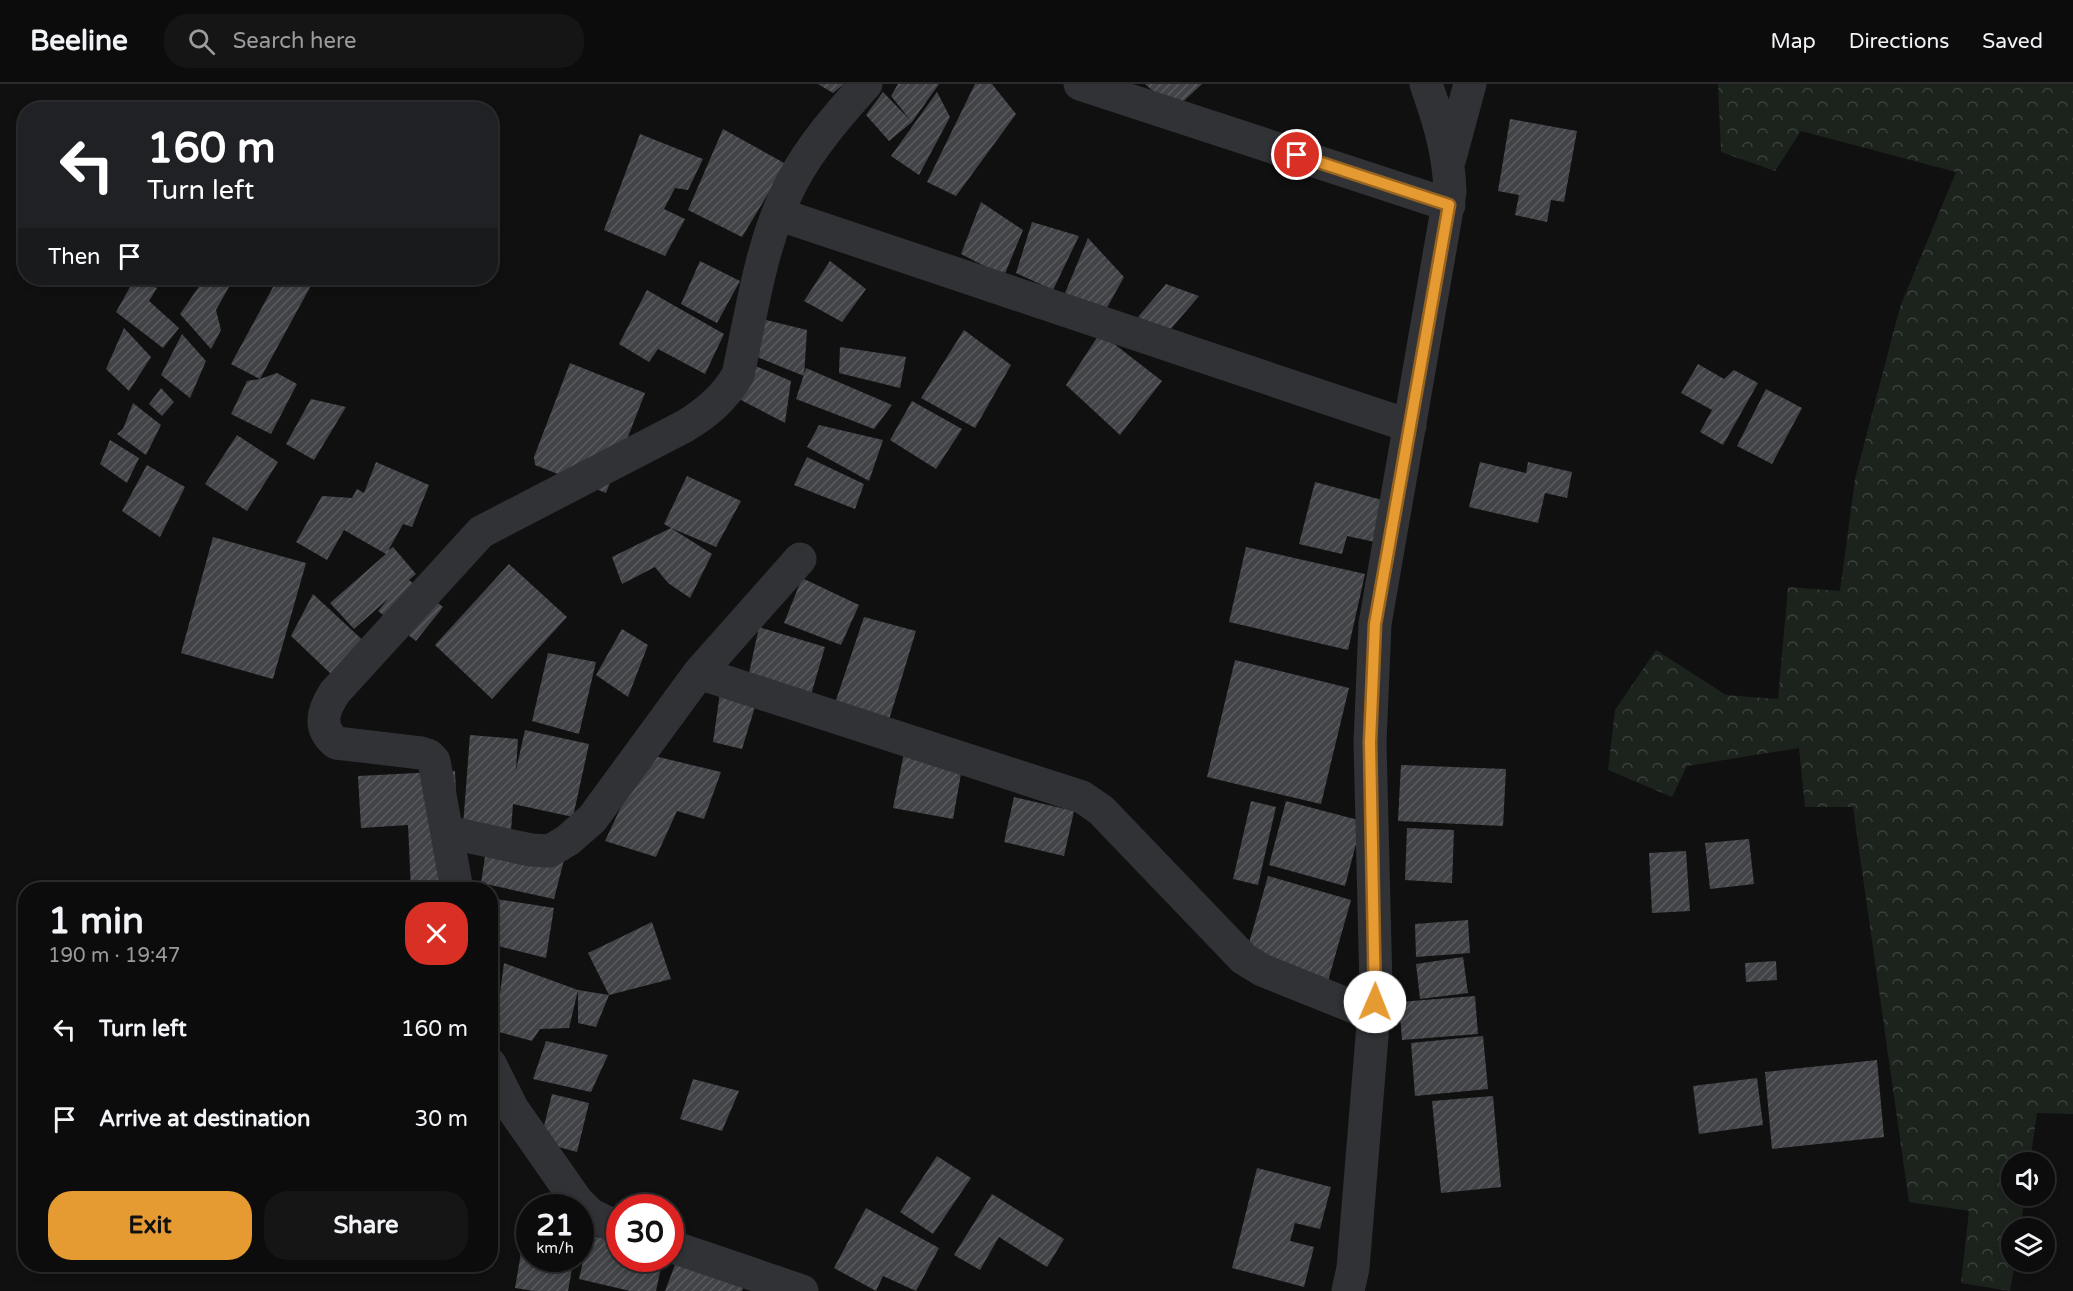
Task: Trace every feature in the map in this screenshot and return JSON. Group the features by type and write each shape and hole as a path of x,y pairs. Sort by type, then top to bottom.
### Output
{"street":[{"path":"456,882 436,768 428,755 336,743 327,735 323,726 327,705 335,692 481,531 685,426 715,406 728,392 738,375 763,260 778,214 792,182 835,119 866,84"},
{"path":"1080,84 1449,205"},
{"path":"1348,1291 1353,1268 1376,988 1371,683 1375,624 1449,205 1449,159 1443,130 1426,84"},
{"path":"1449,159 1470,84"},
{"path":"778,214 1410,426"},
{"path":"447,832 531,850 550,851 568,840 592,819 699,673 800,559"},
{"path":"699,673 1082,797 1101,810 1244,959 1262,970 1374,1015"},
{"path":"498,1080 512,1108 577,1201 590,1214 606,1221"},
{"path":"684,1251 802,1291"}],"green space":[{"path":"1718,84 2073,84 2073,1114 2037,1113 2031,1152 2001,1152 2001,1206 2023,1206 2022,1218 2001,1218 2001,1272 2013,1272 2010,1291 1961,1283 1969,1211 1909,1202 1853,807 1805,807 1799,748 1687,766 1672,797 1608,770 1615,710 1656,650 1726,695 1778,699 1788,587 1840,591 1855,479 1900,307 1956,172 1801,131 1775,171 1721,152"}],"building":[{"path":"818,84 844,84 833,93"},
{"path":"898,84 939,84 912,122 889,141 866,115 883,92 911,121 891,96"},
{"path":"975,84 992,84 1016,114 956,196 927,182"},
{"path":"1145,84 1202,84 1174,110"},
{"path":"937,92 950,117 919,175 891,156"},
{"path":"1510,119 1577,131 1564,202 1551,200 1547,222 1515,215 1519,195 1498,191"},
{"path":"723,129 786,164 742,237 688,210"},
{"path":"640,134 703,159 688,190 675,188 664,209 685,219 665,256 604,230"},
{"path":"981,202 1023,230 1004,276 961,254"},
{"path":"1032,222 1079,236 1053,290 1016,273"},
{"path":"1088,238 1124,277 1104,313 1065,293"},
{"path":"700,261 740,281 717,323 681,304"},
{"path":"830,261 866,289 842,322 804,301"},
{"path":"1166,284 1199,296 1169,331 1138,317"},
{"path":"131,285 148,285 157,288 149,301 179,328 163,348 116,312"},
{"path":"200,285 230,285 216,310 221,330 211,349 180,314"},
{"path":"274,285 311,285 260,379 231,364"},
{"path":"647,290 724,334 705,374 658,349 649,362 619,344"},
{"path":"762,319 807,330 804,376 752,355"},
{"path":"124,328 151,357 129,391 106,369"},
{"path":"964,330 1011,365 975,428 921,398"},
{"path":"1100,333 1162,381 1120,435 1066,385"},
{"path":"182,334 206,361 190,398 161,375"},
{"path":"840,347 906,357 900,388 839,373"},
{"path":"570,363 645,393 606,493 535,465 534,457"},
{"path":"749,363 791,381 785,423 739,399"},
{"path":"1698,364 1724,379 1734,370 1758,383 1723,445 1700,432 1712,410 1681,393"},
{"path":"806,368 892,405 874,429 796,399"},
{"path":"277,373 297,384 271,434 231,414 247,381"},
{"path":"161,388 174,402 162,416 149,404"},
{"path":"1766,389 1802,408 1772,464 1737,446"},
{"path":"311,399 346,407 314,460 286,444"},
{"path":"912,401 962,429 936,469 890,440"},
{"path":"133,403 161,425 146,455 117,434 123,429"},
{"path":"819,425 883,440 869,481 807,447"},
{"path":"237,435 278,462 247,511 205,484"},
{"path":"110,440 139,458 127,483 100,464"},
{"path":"807,457 864,484 855,509 794,485"},
{"path":"376,462 429,485 412,527 403,524 388,551 393,547 416,574 409,580 443,607 416,641 378,611 388,599 354,629 330,603 386,554 344,530 327,560 296,542 322,496 352,498 357,489 364,493"},
{"path":"1480,462 1526,473 1528,462 1572,472 1567,498 1545,493 1538,523 1469,507"},
{"path":"147,465 185,487 160,537 122,511"},
{"path":"687,476 741,501 716,547 664,524"},
{"path":"1315,482 1386,501 1375,542 1347,536 1342,554 1299,544"},
{"path":"671,528 712,554 690,598 668,583 655,567 622,584 612,557"},
{"path":"213,537 306,563 273,679 181,653"},
{"path":"1246,547 1365,574 1348,650 1229,622"},
{"path":"509,564 567,617 492,699 435,645"},
{"path":"802,578 859,605 841,645 784,623"},
{"path":"313,594 382,658 350,692 291,636"},
{"path":"864,617 916,631 888,723 834,706"},
{"path":"759,627 825,647 808,705 746,687"},
{"path":"622,629 648,645 628,697 596,675"},
{"path":"548,653 596,662 579,734 532,721"},
{"path":"1235,660 1349,688 1321,804 1207,777"},
{"path":"721,686 758,697 742,749 713,742"},
{"path":"525,730 589,744 573,817 513,804 511,830 463,826 470,735 518,739 516,770"},
{"path":"904,753 962,768 953,819 893,808"},
{"path":"646,754 721,772 704,819 677,811 656,857 605,841"},
{"path":"1401,765 1506,769 1503,826 1398,821"},
{"path":"455,771 460,882 411,882 408,825 361,828 358,776"},
{"path":"1014,797 1074,811 1064,856 1004,842"},
{"path":"1251,801 1276,807 1258,885 1233,879"},
{"path":"1286,801 1362,821 1345,886 1269,865"},
{"path":"1407,828 1454,830 1452,883 1405,880"},
{"path":"1749,839 1754,884 1710,889 1705,843"},
{"path":"1686,851 1690,911 1652,913 1649,853"},
{"path":"485,857 564,860 554,899 498,887 498,882 481,882"},
{"path":"1268,876 1351,900 1328,981 1245,957"},
{"path":"498,899 554,908 546,958 498,946"},
{"path":"1468,920 1470,953 1416,957 1415,924"},
{"path":"652,922 671,979 609,995 588,953"},
{"path":"1463,957 1468,993 1420,999 1416,964"},
{"path":"1776,961 1777,980 1746,982 1745,963"},
{"path":"504,963 578,990 569,1028 540,1029 532,1041 498,1032 498,1008"},
{"path":"578,990 609,995 596,1027 578,1023"},
{"path":"1475,996 1478,1034 1402,1040 1399,1002"},
{"path":"1483,1036 1488,1089 1415,1096 1411,1043"},
{"path":"546,1041 608,1055 591,1092 533,1079"},
{"path":"1877,1060 1884,1137 1772,1149 1765,1072"},
{"path":"1757,1078 1763,1125 1699,1134 1693,1086"},
{"path":"693,1079 739,1091 722,1131 680,1119"},
{"path":"552,1094 589,1103 577,1152 540,1142"},
{"path":"1493,1096 1501,1187 1441,1193 1432,1101"},
{"path":"937,1156 971,1178 933,1234 900,1212"},
{"path":"1257,1168 1331,1187 1320,1229 1295,1223 1290,1241 1314,1247 1304,1287 1232,1268"},
{"path":"992,1194 1064,1239 1047,1267 999,1237 980,1270 954,1255"},
{"path":"866,1208 939,1248 916,1291 883,1276 876,1291 834,1268"},
{"path":"594,1236 606,1239 606,1272 660,1272 656,1291 630,1291 579,1279 581,1272 594,1272"},
{"path":"684,1265 744,1286 742,1291 665,1291 672,1272 684,1272"},
{"path":"518,1272 571,1272 568,1291 534,1291 515,1288"}],"route":[{"path":"1297,155 1449,205 1375,624 1370,742 1375,1002"}]}
